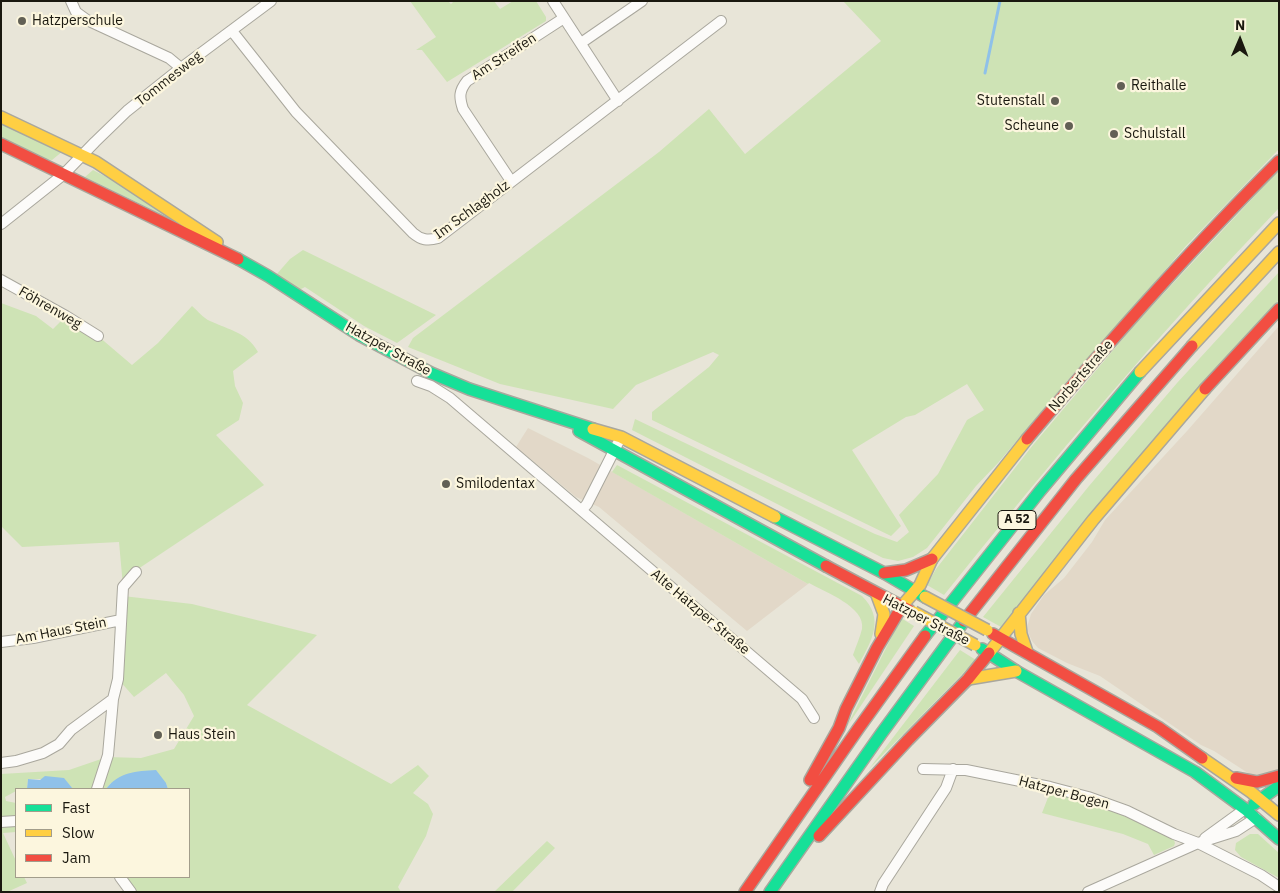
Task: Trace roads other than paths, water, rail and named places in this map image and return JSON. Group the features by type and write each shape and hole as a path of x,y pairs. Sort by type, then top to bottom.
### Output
{"main road":[{"name":"Hatzper Straße","path":"1,117 77,160 96,162 208,235 228,253"},
{"name":"Hatzper Straße","path":"1,144 154,217 180,232 228,253 268,276 359,335 423,369 470,389 561,420 621,437 884,573 1158,727 1276,808"},
{"name":"Norbertstraße","path":"877,648 902,606 920,594 932,559 1004,467 1080,376 1222,218 1279,160"},
{"name":"A 52","path":"745,892 910,658 982,564 1060,467 1149,362 1279,223"},
{"name":"A 52","path":"770,891 851,774 997,578 1158,383 1279,252"},
{"path":"770,891 894,755 968,680 1085,530 1180,417 1279,309"},
{"name":"Hatzper Straße","path":"561,420 614,451 779,539 877,594 975,645 1016,671 1195,772 1245,809 1279,839"},
{"path":"884,573 906,570 932,559"},
{"path":"782,838 805,790 839,728 846,709 877,648 885,621 877,594"},
{"path":"1019,613 1021,634 1027,652"},
{"path":"968,680 991,674 1016,671"},
{"path":"1229,777 1258,782 1279,776"},
{"path":"1245,809 1279,786"},
{"path":"1256,818 1276,808"}],"street":[{"path":"71,1 76,12 87,20 169,58 181,68"},
{"name":"Tommesweg","path":"1,224 64,174 128,111 181,68 271,1"},
{"path":"552,1 618,101"},
{"path":"581,43 642,1"},
{"name":"Am Streifen","path":"511,181 463,109 460,99 461,89 467,81 564,18"},
{"name":"Im Schlagholz","path":"232,31 296,112 358,178 418,238 430,241 438,238 721,21"},
{"name":"Föhrenweg","path":"1,280 98,336"},
{"name":"Alte Hatzper Straße","path":"417,381 431,386 450,398 496,432 582,510 802,700 814,718"},
{"path":"582,510 587,504 621,437"},
{"path":"97,788 108,755 113,699 118,679 123,587 136,572"},
{"name":"Am Haus Stein","path":"1,642 33,638 121,620"},
{"path":"1,763 30,758 59,744 70,730 113,699"},
{"path":"880,892 883,884 946,788 954,769"},
{"name":"Hatzper Bogen","path":"923,770 954,769 1050,787 1088,797 1127,811 1174,834 1198,843 1261,875 1279,887"},
{"path":"1198,843 1245,809"},
{"path":"1088,892 1198,843 1236,831 1256,818"},
{"path":"1,822 15,821"},
{"path":"121,878 131,892"}],"water":[{"path":"156,770 168,788 107,788 116,779 135,772"},
{"path":"45,776 64,778 72,788 27,788 28,779 40,780"}],"waterway":[{"path":"985,73 1000,1"}],"place":[{"name":"Hatzperschule","path":"22,21"},
{"name":"Reithalle","path":"1121,86"},
{"name":"Stutenstall","path":"1055,101"},
{"name":"Scheune","path":"1069,126"},
{"name":"Schulstall","path":"1114,134"},
{"name":"Smilodentax","path":"446,484"},
{"name":"Haus Stein","path":"158,735"}]}
